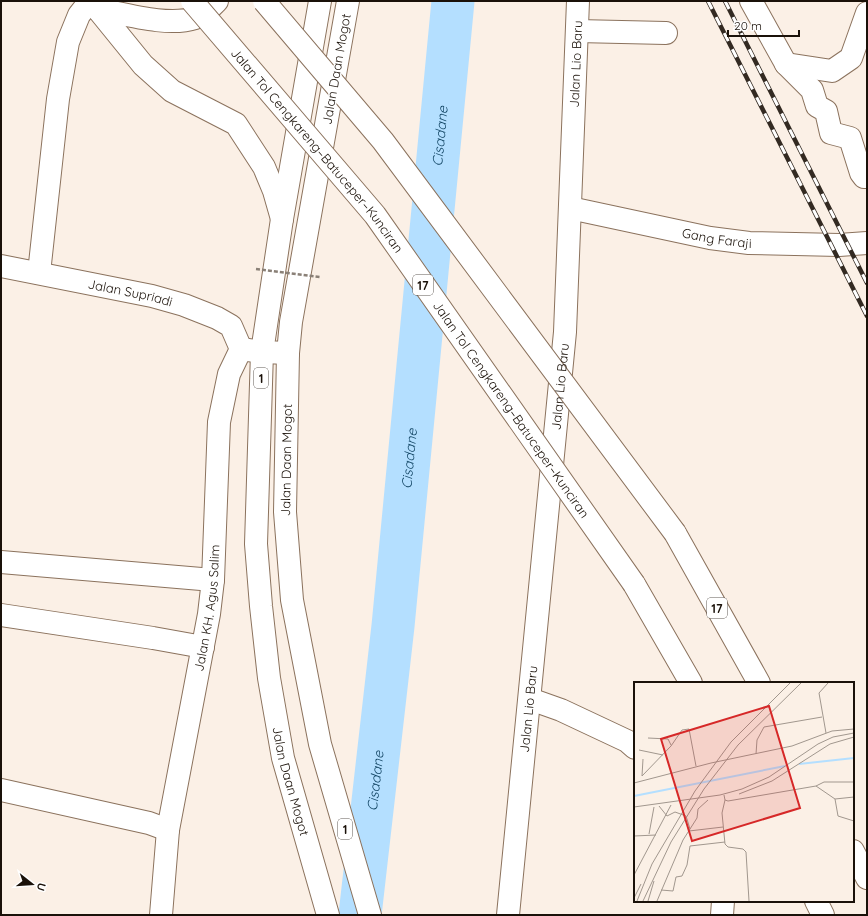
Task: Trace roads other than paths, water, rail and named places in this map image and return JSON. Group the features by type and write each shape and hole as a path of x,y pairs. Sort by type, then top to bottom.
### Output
{"main road":[{"name":"Jalan Tol Cengkareng–Batuceper–Kunciran","path":"192,1 375,215 634,584 690,682"},
{"path":"89,6 165,22 196,18 209,10 217,1"},
{"name":"17","path":"264,1 383,141 675,533 758,682"},
{"name":"Jalan Daan Mogot","path":"320,1 282,219 252,350 256,544 269,678 283,758 328,915"},
{"name":"Jalan Daan Mogot","path":"348,1 291,322 288,353 285,512 292,600 320,744 370,915"},
{"name":"Jalan Lio Baru","path":"508,915 565,332 578,1"},
{"path":"751,1 786,64 812,90 818,106 826,111 831,133 850,138 861,173 864,177 867,177"},
{"path":"39,273 58,99 68,42 89,6"},
{"path":"89,6 143,65 172,91 236,124 264,167 274,191 282,219"},
{"path":"786,64 832,71 851,58 867,13"},
{"path":"576,31 666,33"},
{"name":"Gang Faraji","path":"570,208 710,238 749,243 838,245 867,243"},
{"name":"Jalan Supriadi","path":"1,266 152,296 210,315 231,326 252,350"},
{"path":"252,350 288,353"},
{"name":"Jalan KH. Agus Salim","path":"161,915 168,830 209,614 213,580 220,422 229,374 252,350"},
{"path":"1,562 213,580"},
{"path":"1,615 203,647"},
{"path":"530,699 568,714 627,741 634,747"},
{"path":"1,790 149,823 168,830"},
{"path":"854,853 867,878"},
{"path":"722,915 724,902"},
{"path":"816,902 823,915"}],"waterway":[{"name":"Cisadane","path":"360,915 393,626 453,1"}],"railway":[{"path":"708,1 867,316"},
{"path":"725,1 867,283"}]}
